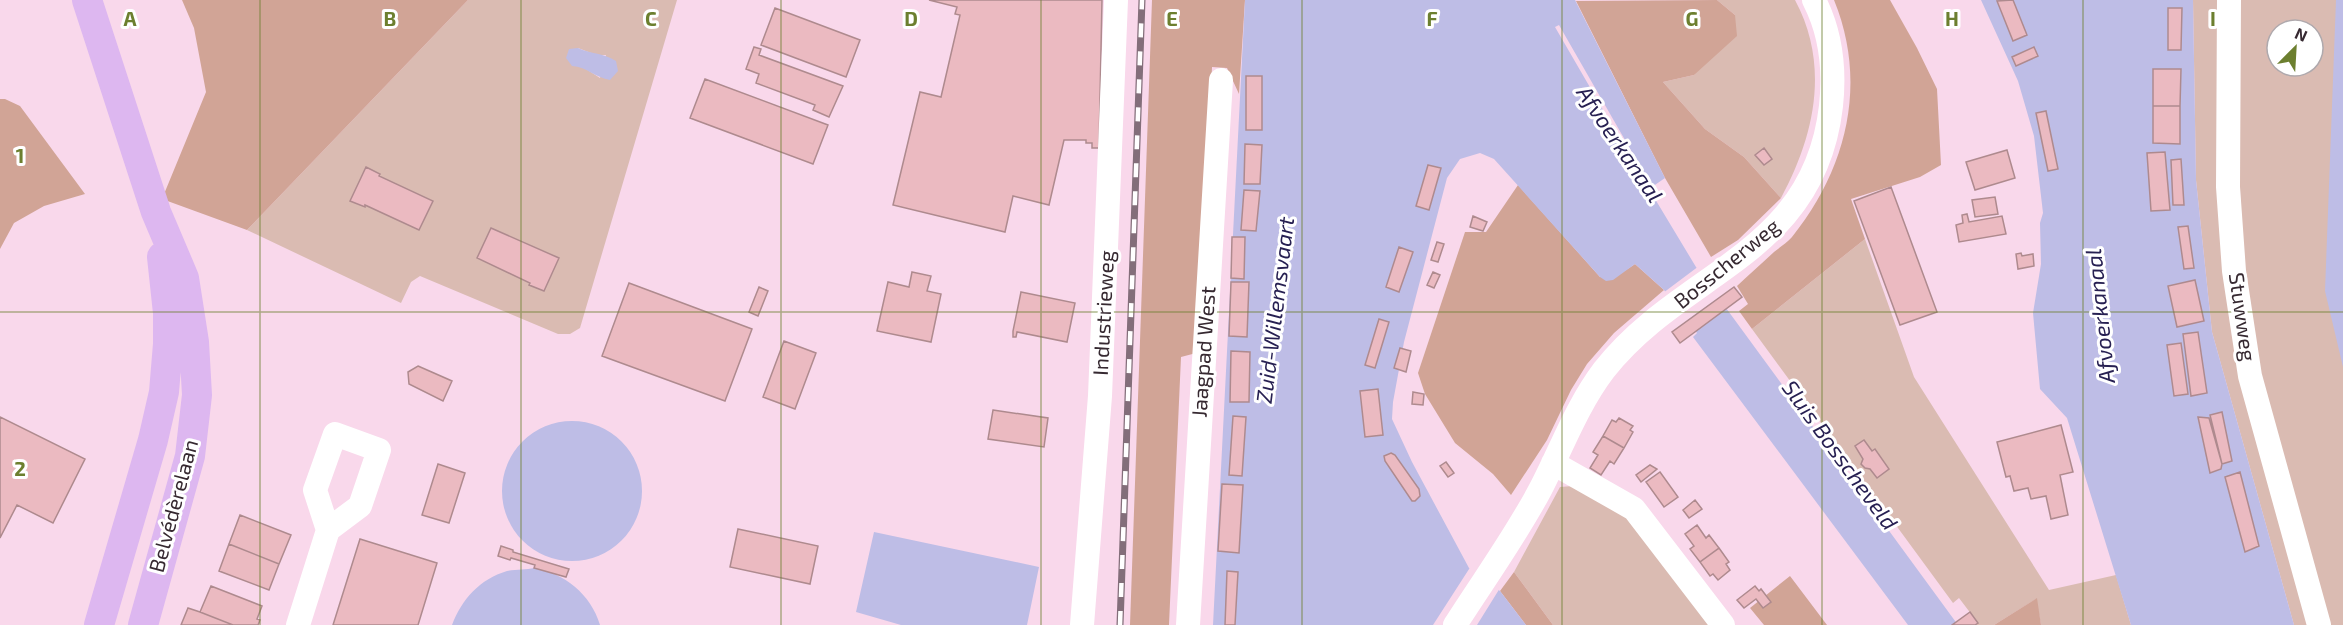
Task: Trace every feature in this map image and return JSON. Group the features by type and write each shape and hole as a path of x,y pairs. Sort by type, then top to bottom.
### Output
{"main road":[{"name":"Belvédèrelaan","path":"87,0 156,212 176,257 188,297 194,342 196,395 190,456 142,625"},
{"name":"Belvédèrelaan","path":"99,625 153,440 164,392 168,313 156,212"}],"street":[{"name":"Industrieweg","path":"1082,625 1101,372 1116,0"},
{"name":"Bosscherweg","path":"1455,625 1539,492 1577,411 1595,382 1623,348 1763,239 1787,214 1803,191 1821,151 1830,119 1833,78 1828,38 1814,0"},
{"name":"Stuwweg","path":"2229,0 2228,188 2234,271 2250,375 2319,625"},
{"name":"Jaagpad West","path":"1188,625 1221,80"},
{"path":"1553,464 1634,509 1723,625"},
{"path":"298,625 328,530"}],"shaded area":[{"path":"182,0 468,0 247,230 162,199 206,92 194,28"},
{"path":"468,0 677,0 580,328 570,334 558,334 420,276 411,282 401,303 247,230","holes":["578,48 596,55 606,55 600,78 583,67"]},
{"path":"1152,0 1245,0 1239,94 1227,68 1212,67 1200,352 1181,357 1169,625 1130,625"},
{"path":"1717,0 1795,0 1806,25 1815,75 1814,100 1810,125 1802,150 1781,198 1744,157 1705,129 1663,82 1694,75 1735,15"},
{"path":"1717,0 1735,15 1737,36 1694,75 1663,82 1705,129 1744,157 1781,198 1738,240 1711,257 1665,178 1576,1"},
{"path":"1834,0 1890,0 1937,89 1941,165 1920,177 1851,199 1865,239 1752,329 1739,311 1748,304 1737,286 1790,239 1811,211 1827,183 1846,124 1850,94 1850,62 1844,31"},
{"path":"2193,0 2222,0 2218,162 2311,625 2294,625 2212,332 2196,180"},
{"path":"2236,0 2343,0 2343,625 2327,625 2260,385 2242,284"},
{"path":"0,99 20,106 85,194 44,206 14,223 0,249"},
{"path":"1518,185 1600,277 1626,270 1635,264 1664,290 1614,333 1587,364 1571,390 1547,440 1511,495 1493,474 1455,443 1425,394 1418,373 1465,232 1486,232"},
{"path":"1865,239 1914,377 2049,590 2116,575 2131,625 2041,625 2036,599 1994,625 1975,625 1978,623 1959,598 1953,603 1752,329"},
{"path":"1573,486 1595,494 1633,523 1712,625 1553,625 1514,572 1560,487"},
{"path":"1514,572 1553,625 1526,625 1500,591"},
{"path":"1790,576 1827,625 1764,625 1750,608"},
{"path":"2037,598 2041,625 1994,625"}],"water":[{"path":"1245,0 1575,0 1665,178 1649,189 1696,267 1958,625 1908,625 1693,337 1697,333 1664,290 1635,264 1613,280 1606,281 1600,277 1494,159 1480,153 1460,159 1447,178 1404,342 1392,419 1412,462 1469,568 1500,591 1526,625 1213,625"},
{"name":"Afvoerkanaal","path":"1981,0 2193,0 2196,180 2212,332 2294,625 2131,625 2067,418 2040,389 2033,313 2041,264 2040,223 2043,213 2034,136 2018,81"},
{"path":"2336,0 2343,0 2343,367 2325,291"},
{"path":"578,48 607,56 616,61 618,71 610,80 572,66 566,58 569,49"},
{"path":"572,421 599,426 622,441 637,464 642,491 637,518 622,541 599,556 572,561 545,556 522,541 507,518 502,491 507,464 522,441 545,426"},
{"path":"874,532 1039,567 1027,625 901,625 856,612"},
{"path":"534,568 556,575 575,587 590,604 600,625 452,625 461,607 473,591 488,579 507,571"}],"pier":[{"path":"1559,25 1652,187 1649,189 1555,27"},
{"path":"1699,266 1721,296 1685,322 1663,293"},
{"path":"1471,566 1500,588 1477,625 1433,625"}],"building":[{"path":"929,0 1102,0 1099,148 1092,148 1092,143 1086,143 1086,140 1064,140 1049,205 1013,196 1005,232 893,205 920,92 941,97 960,15 955,14 957,7"},
{"path":"2013,0 2027,35 2013,41 1997,1"},
{"path":"775,8 860,40 846,77 761,45"},
{"path":"2168,8 2182,8 2181,50 2168,50"},
{"path":"754,47 761,49 759,55 843,86 829,117 813,110 815,105 756,83 759,74 746,69"},
{"path":"2034,47 2038,56 2016,66 2012,57"},
{"path":"2153,69 2181,69 2180,106 2153,106"},
{"path":"1246,76 1262,76 1262,130 1246,130"},
{"path":"705,79 828,125 813,164 690,118"},
{"path":"2153,106 2180,106 2180,144 2153,143"},
{"path":"2046,111 2058,169 2048,171 2036,113"},
{"path":"1245,144 1262,145 1260,184 1244,184"},
{"path":"1764,148 1772,159 1764,165 1755,155"},
{"path":"2007,150 2015,178 1975,190 1966,162"},
{"path":"2165,152 2170,210 2151,211 2147,153"},
{"path":"2181,159 2184,205 2173,205 2171,160"},
{"path":"1428,165 1441,168 1429,210 1416,206"},
{"path":"366,167 380,174 379,176 433,201 419,230 365,205 365,207 350,201"},
{"path":"1891,187 1937,312 1900,325 1854,201"},
{"path":"1244,190 1260,191 1256,231 1241,230"},
{"path":"1995,197 1998,214 1975,217 1972,200"},
{"path":"1967,214 1969,222 2002,216 2006,234 1959,242 1956,225 1963,223 1962,215"},
{"path":"1473,216 1487,222 1483,231 1470,227"},
{"path":"2188,226 2194,268 2184,269 2178,227"},
{"path":"491,228 559,258 544,291 477,258"},
{"path":"1232,237 1245,237 1244,279 1231,278"},
{"path":"1437,242 1444,244 1438,262 1431,260"},
{"path":"1399,247 1413,252 1399,292 1386,287"},
{"path":"2021,253 2022,256 2033,254 2034,266 2018,269 2016,254"},
{"path":"912,272 931,276 927,291 941,294 931,342 877,331 888,282 909,287"},
{"path":"1433,272 1440,275 1434,288 1427,285"},
{"path":"2195,280 2204,321 2177,327 2168,286"},
{"path":"1231,282 1249,282 1247,337 1229,336"},
{"path":"629,283 752,329 725,401 602,356"},
{"path":"759,287 768,291 758,316 749,312"},
{"path":"1734,287 1742,297 1680,343 1672,332"},
{"path":"1021,292 1075,303 1067,342 1017,332 1016,337 1013,337"},
{"path":"1379,319 1389,322 1375,368 1365,365"},
{"path":"2198,332 2207,393 2191,396 2183,334"},
{"path":"784,341 816,353 795,409 763,397"},
{"path":"2181,343 2188,394 2174,396 2167,345"},
{"path":"1400,348 1411,351 1406,372 1394,368"},
{"path":"1231,351 1250,352 1249,402 1230,402"},
{"path":"418,366 452,381 443,401 409,384 408,372"},
{"path":"1378,389 1383,435 1365,437 1360,391"},
{"path":"1413,392 1424,394 1423,405 1412,404"},
{"path":"993,410 1048,418 1044,447 988,439"},
{"path":"2222,412 2232,461 2222,464 2210,415"},
{"path":"1233,416 1246,417 1242,476 1229,475"},
{"path":"0,417 85,459 53,523 17,505 0,538"},
{"path":"2198,417 2209,418 2222,464 2221,469 2210,473"},
{"path":"1619,418 1633,426 1630,430 1633,432 1624,448 1603,436 1612,420 1616,422"},
{"path":"2061,425 2073,472 2060,475 2068,515 2051,519 2046,496 2031,499 2028,488 2014,491 2010,476 2006,477 1997,442"},
{"path":"1603,436 1624,448 1614,464 1610,461 1601,475 1590,468 1598,455 1593,452"},
{"path":"1864,440 1872,451 1875,449 1889,469 1877,478 1870,469 1861,464 1863,459 1855,446"},
{"path":"1391,453 1395,455 1419,489 1420,496 1415,501 1412,501 1385,461 1384,456"},
{"path":"1446,462 1454,473 1448,477 1440,466"},
{"path":"438,464 465,473 449,523 422,515"},
{"path":"1650,465 1657,469 1641,482 1636,475"},
{"path":"1660,472 1678,497 1664,507 1646,482"},
{"path":"2240,472 2259,546 2245,552 2225,477"},
{"path":"1222,484 1243,485 1239,553 1218,551"},
{"path":"1695,500 1702,509 1689,518 1683,510"},
{"path":"240,515 291,535 279,564 229,544"},
{"path":"1697,525 1706,538 1709,535 1719,548 1700,562 1690,549 1694,546 1685,534"},
{"path":"738,529 818,546 810,584 730,567"},
{"path":"360,539 437,563 418,625 333,625"},
{"path":"229,544 279,564 269,590 219,571"},
{"path":"501,546 513,552 569,569 566,577 534,568 535,565 498,556"},
{"path":"1719,548 1729,562 1726,564 1730,570 1718,580 1713,574 1710,576 1700,562"},
{"path":"1227,571 1238,572 1235,625 1225,625"},
{"path":"211,586 262,606 257,619 260,620 258,625 233,625 200,612"},
{"path":"1755,586 1759,591 1761,589 1771,602 1763,608 1756,599 1744,608 1737,600"},
{"path":"188,608 200,612 233,625 181,625"},
{"path":"1970,612 1978,623 1952,625"}],"railway":[{"path":"1120,625 1142,0"}],"water label":[{"name":"Zuid-Willemsvaart","path":"1275,310"},
{"name":"Sluis Bosscheveld","path":"1840,455"}]}
